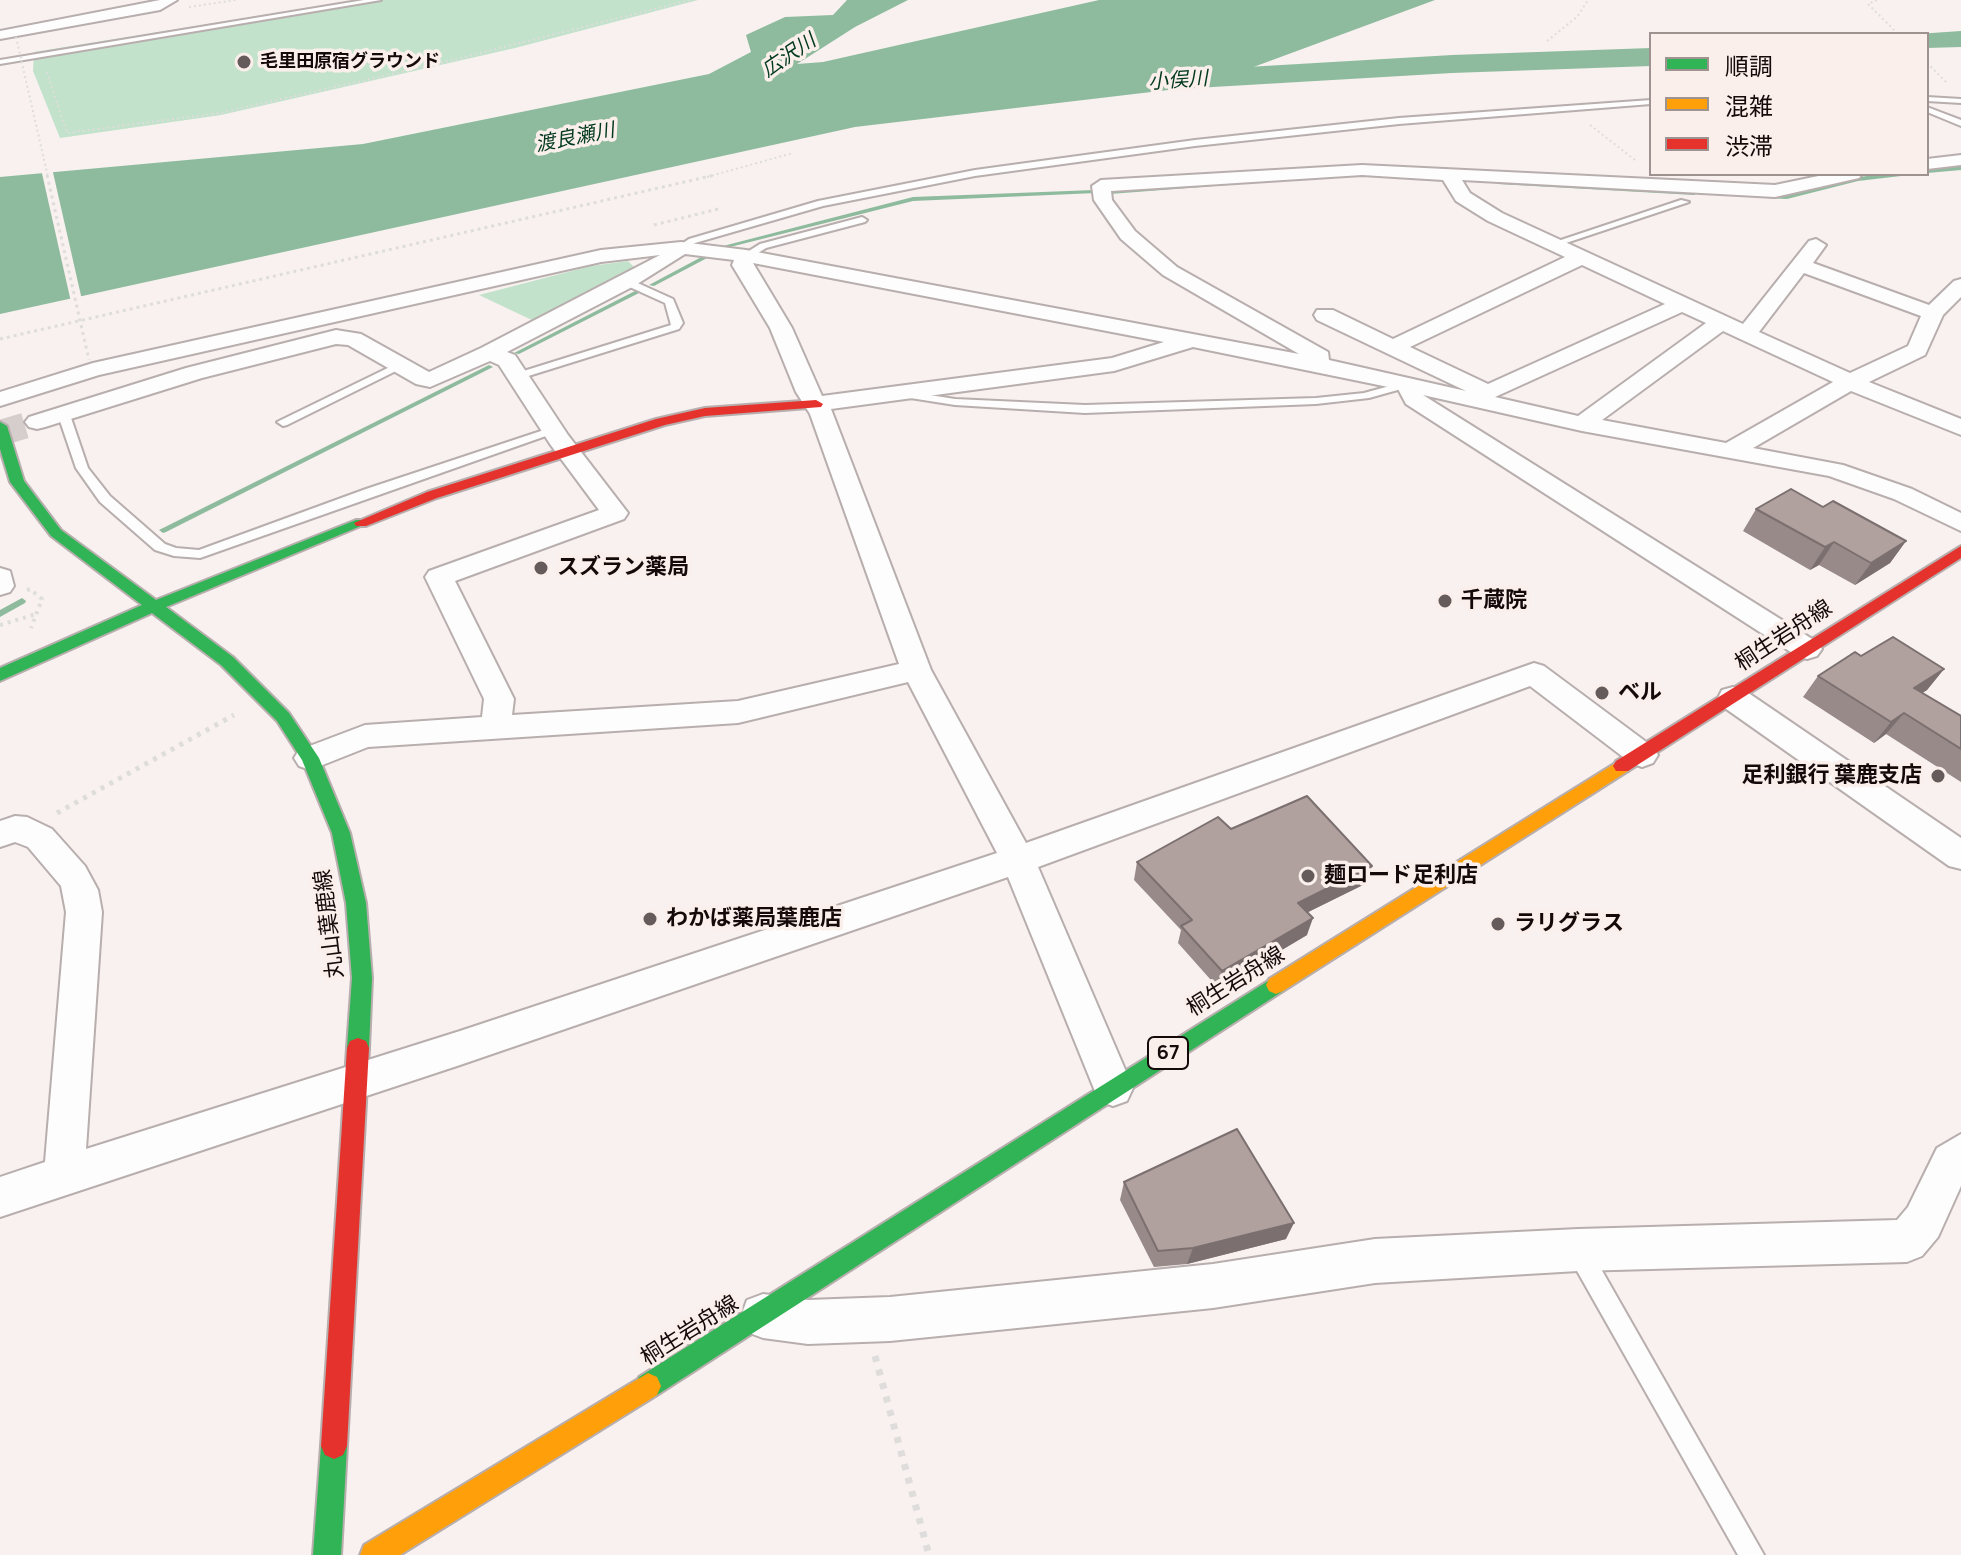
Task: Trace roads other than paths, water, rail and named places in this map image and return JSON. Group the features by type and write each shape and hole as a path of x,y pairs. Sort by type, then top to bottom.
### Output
{"main road":[{"path":"0,675 152,607 561,441 705,412 816,404"},
{"name":"丸山葉鹿線","path":"0,426 17,482 56,533 191,633 263,693 310,758 341,833 356,903 362,978 327,1555"},
{"name":"桐生岩舟線","path":"374,1555 760,1316 1113,1088 1961,551"}],"street":[{"path":"0,35 160,6 170,0"},
{"path":"1929,164 1961,160"},
{"path":"1327,366 1319,356 1170,271 1128,235 1103,200 1101,186 1322,171 1775,191 1844,176"},
{"path":"1450,178 1463,197 1495,217 1850,382 1961,428"},
{"path":"1746,334 1816,245"},
{"path":"37,422 194,373 336,337 353,339 430,380 627,282 681,248"},
{"path":"0,399 93,370 601,256 681,248 746,256 1327,366 1493,399 1582,424 1834,470 1869,480 1961,523"},
{"path":"746,256 742,265 781,328 816,404 916,670 1018,860 1113,1088"},
{"path":"1395,346 1582,257"},
{"path":"1800,265 1933,313"},
{"path":"1731,450 1850,382 1917,350 1933,313 1959,289"},
{"path":"1493,399 1682,304"},
{"path":"1325,315 1395,346 1493,399"},
{"path":"1582,424 1721,322"},
{"path":"816,404 1114,364 1191,341"},
{"path":"489,353 507,360 561,441 615,513 439,577 499,699 496,725"},
{"path":"1408,384 1414,399 1807,649"},
{"path":"310,758 365,736 496,725 738,712 916,670"},
{"path":"0,1197 1018,860 1534,673 1642,755"},
{"path":"1733,698 1961,856"},
{"path":"0,834 15,829 27,830 40,838 81,890 84,912 64,1177"},
{"path":"760,1316 808,1322 866,1320 1213,1286 1375,1261 1578,1250 1907,1241 1923,1222 1951,1162 1961,1154"}],"lane":[{"path":"0,62 377,0"},
{"path":"1929,99 1961,101"},
{"path":"681,248 692,241 821,203 975,173 1195,143 1383,122 1649,102"},
{"path":"1929,109 1961,123"},
{"path":"1554,244 1684,202"},
{"path":"746,256 763,246 862,220"},
{"path":"518,376 675,327 678,323 669,301 627,282"},
{"path":"283,422 400,365"},
{"path":"904,394 955,402 1085,409 1316,401 1365,396 1408,384"},
{"path":"64,415 82,468 105,499 160,547 174,552 200,554 370,492 561,441"},
{"path":"1578,1250 1752,1555"}],"water":[{"path":"847,0 908,0 855,27 797,64 823,62 1099,0 1435,0 1202,86 855,127 0,314 0,177 363,144 709,74 751,52 746,35 785,17 833,15"}],"waterway":[{"name":"小俣川","path":"1929,40 1961,39"},
{"name":"小俣川","path":"1145,82 1452,64 1649,57"},
{"path":"1929,171 1961,168"},
{"path":"1765,196 1787,197 1858,179 1884,176"},
{"path":"1110,192 1278,180"},
{"path":"1498,182 1694,193"},
{"path":"726,246 913,199 1094,192"},
{"path":"652,285 707,256"},
{"path":"517,353 637,292"},
{"path":"163,530 489,367"},
{"path":"0,614 22,601"}],"tunnel":[{"path":"0,433 37,422"}],"place":[{"name":"毛里田原宿グラウンド","path":"244,62"},
{"name":"スズラン薬局","path":"541,568"},
{"name":"千蔵院","path":"1445,601"},
{"name":"ベル","path":"1602,693"},
{"name":"足利銀行 葉鹿支店","path":"1938,776"},
{"name":"麺ロード足利店","path":"1308,876"},
{"name":"わかば薬局葉鹿店","path":"650,919"},
{"name":"ラリグラス","path":"1498,924"}],"water label":[{"name":"広沢川","path":"789,56"},
{"name":"渡良瀬川","path":"575,138"}]}
